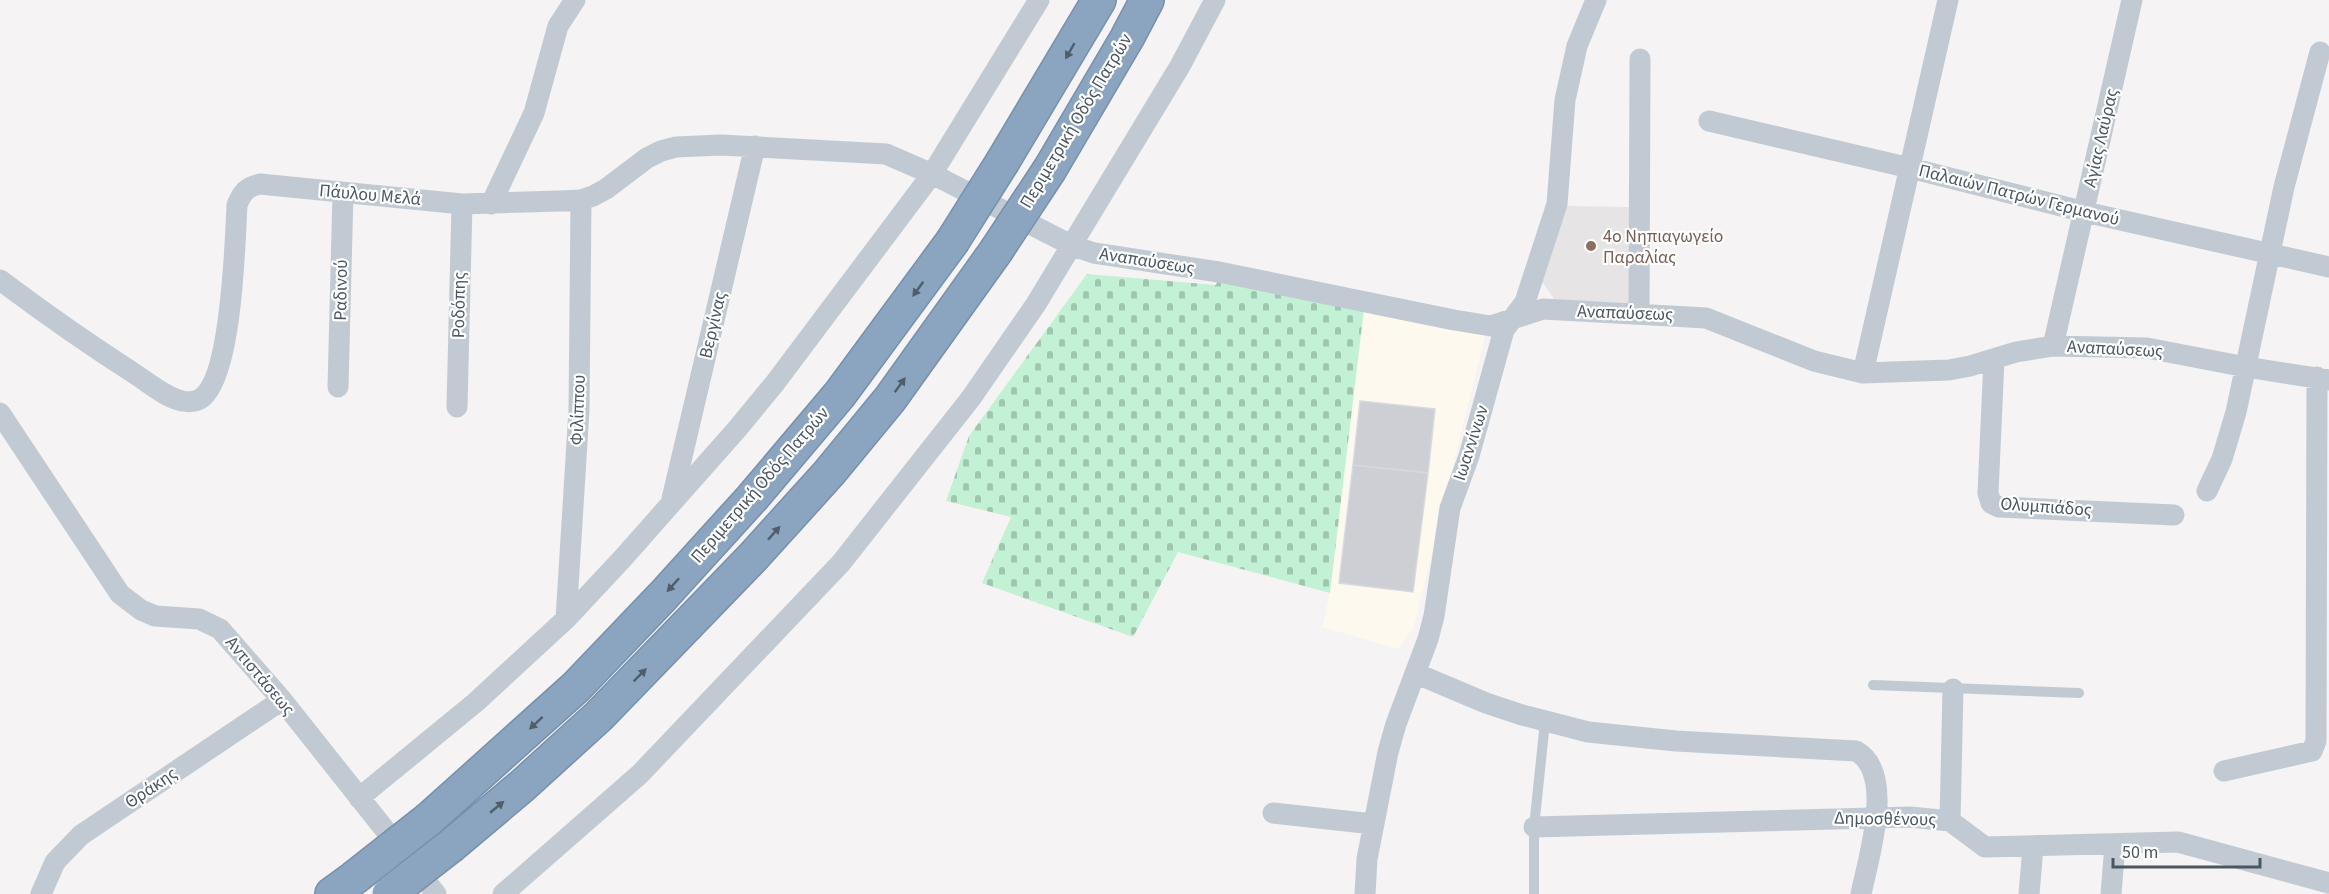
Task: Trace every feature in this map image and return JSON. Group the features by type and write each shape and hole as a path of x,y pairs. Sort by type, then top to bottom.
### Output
{"highway":[{"name":"Περιμετρική Οδός Πατρών","path":"343,886 429,819 576,687 752,498 840,394 952,242 1099,0"},
{"name":"Περιμετρική Οδός Πατρών","path":"389,894 522,786 599,716 753,557 829,473 890,399 996,251 1050,169 1147,0"}],"street":[{"path":"491,204 534,113 558,26 575,0"},
{"path":"359,798 476,702 566,619 671,504 776,383 932,174 1039,0"},
{"path":"503,894 640,774 841,563 971,398 1073,246 1180,66 1215,0"},
{"name":"Ιωαννίνων","path":"1365,894 1367,859 1373,824 1396,723 1434,616 1450,508 1469,456 1504,330 1525,302 1557,204 1565,100 1577,46 1596,0"},
{"path":"1863,374 1948,0"},
{"name":"Αγίας Λαύρας","path":"2053,346 2132,0"},
{"path":"2208,491 2222,459 2246,368 2284,187 2320,52"},
{"path":"1639,314 1640,59"},
{"name":"Παλαιών Πατρών Γερμανού","path":"1709,121 2085,212 2329,267"},
{"name":"Πάυλου Μελά","path":"0,280 72,334 171,397 191,402 200,399 206,393 217,371 232,297 237,205 246,189 260,184 462,204 582,200 606,189 647,158 661,151 676,147 721,145 886,154 932,174"},
{"name":"Βεργίνας","path":"671,504 755,146"},
{"name":"Αναπαύσεως","path":"932,174 1073,246 1094,253 1220,272 1491,326 1543,309 1706,318 1814,361 1863,374 1949,370 2016,352 2053,346 2147,348 2246,368 2323,378"},
{"name":"Ραδινού","path":"338,387 343,193"},
{"name":"Φιλίππου","path":"566,619 579,410 582,200"},
{"name":"Ροδόπης","path":"457,407 462,204"},
{"name":"Ολυμπιάδος","path":"1994,359 1988,493 1991,503 1999,507 2174,515"},
{"path":"2224,771 2312,751 2316,741 2323,378"},
{"name":"Αντιστάσεως","path":"0,413 120,594 141,610 155,616 199,620 220,629 282,700 436,894"},
{"path":"1415,673 1486,703 1545,722 1588,732 1625,737 1853,750 1862,754 1868,760 1874,774 1877,816 1861,894"},
{"path":"1950,821 1953,689"},
{"name":"Θράκης","path":"41,894 55,862 81,835 282,700"},
{"path":"1273,813 1373,824"},
{"name":"Δημοσθένους","path":"1534,827 1877,816 1910,817 1950,821 1985,848 2178,842 2329,883"},
{"path":"2111,894 2115,845"},
{"path":"2029,894 2033,847"}],"lane":[{"path":"1873,685 2079,693"},
{"path":"1534,894 1534,827 1545,722"}],"shaded area":[{"name":"4o Νηπιαγωγείο Παραλίας","path":"1563,206 1632,207 1629,303 1555,300 1540,279"},
{"path":"1364,307 1485,335 1414,627 1398,649 1322,627 1330,593"}],"green space":[{"path":"1087,274 1216,285 1218,279 1364,309 1330,593 1178,552 1133,637 982,583 1011,517 946,501 969,436"}],"building":[{"path":"1360,401 1435,409 1428,473 1353,465"},
{"path":"1353,465 1428,473 1413,592 1339,583"}],"place":[{"name":"4o Νηπιαγωγείο Παραλίας","path":"1591,246"}]}
